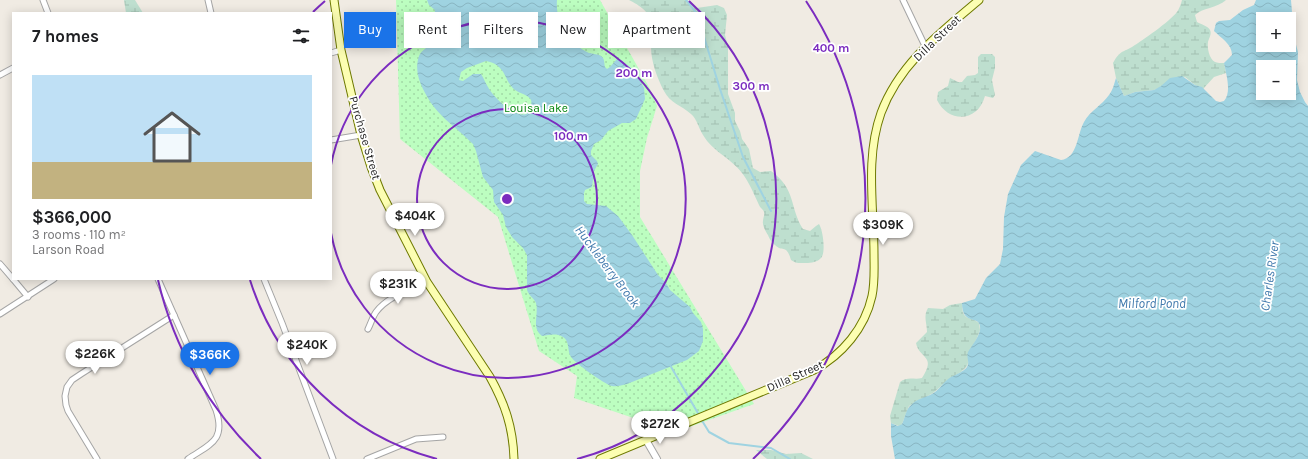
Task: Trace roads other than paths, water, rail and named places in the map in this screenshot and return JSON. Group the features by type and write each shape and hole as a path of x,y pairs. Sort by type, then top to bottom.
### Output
{"main road":[{"name":"Purchase Street","path":"334,0 341,50 361,135 380,190 427,282 486,371 498,392 510,424 514,441 514,459"},
{"name":"Dilla Street","path":"600,459 824,365 848,343 863,321 872,295 874,275 872,178 876,132 881,113 892,90 925,46 979,0"}],"street":[{"path":"43,0 48,12"},
{"path":"208,0 211,12"},
{"path":"903,0 925,46"},
{"path":"332,53 341,50"},
{"path":"0,75 12,69"},
{"path":"332,140 361,135"},
{"path":"0,264 12,278"},
{"path":"14,280 28,297"},
{"path":"0,314 53,280"},
{"path":"158,280 216,410 220,423 218,433 212,443 188,459"},
{"path":"264,280 333,459"},
{"path":"368,328 375,313 382,305 393,298 427,282"},
{"path":"97,459 68,411 65,400 67,387 72,380 174,315"},
{"path":"367,459 416,438 443,437"},
{"path":"646,440 657,459"}],"water":[{"name":"Louisa Lake","path":"427,0 557,0 558,12 546,12 546,48 581,48 589,53 602,57 607,69 617,59 621,60 635,71 644,88 645,99 636,119 630,123 622,123 608,131 601,140 594,144 591,155 598,164 594,171 592,187 585,190 584,201 587,204 606,206 618,216 658,275 666,283 670,290 690,307 701,322 703,329 703,341 699,351 687,360 627,384 612,386 597,378 571,357 567,341 563,337 555,335 542,336 539,333 536,325 536,303 527,290 527,255 506,227 503,215 494,202 493,190 483,177 473,144 433,106 420,81 417,69 418,60 419,56 426,48 461,48 461,12 435,12 435,10 429,5","holes":["486,61 498,66 511,86 515,90 530,98 531,104 529,112 519,114 506,107 490,91 481,74 473,74 463,81 459,80 461,72 467,68"]},
{"name":"Milford Pond","path":"1256,0 1291,0 1292,12 1256,12 1256,52 1296,52 1296,44 1298,52 1297,80 1300,92 1308,106 1308,459 895,459 891,436 891,423 898,426 902,424 909,407 913,403 933,393 948,379 960,373 968,365 968,352 978,336 980,325 978,322 968,318 965,315 962,303 975,299 986,278 1000,264 1003,249 1004,217 1008,194 1021,165 1035,151 1061,160 1071,155 1084,122 1109,95 1116,78 1124,96 1135,92 1154,90 1170,78 1182,76 1195,85 1202,87 1216,101 1224,101 1228,93 1228,88 1224,63 1232,55 1232,51 1228,44 1214,31 1216,23 1219,21 1230,20 1243,10 1254,5"}],"waterway":[{"path":"686,0 697,14 743,157 771,211"},
{"name":"Huckleberry Brook","path":"670,365 699,415"},
{"name":"Huckleberry Brook","path":"701,419 709,432 729,443 771,448 790,459"}],"water label":[{"name":"Charles River","path":"1269,276"}]}
